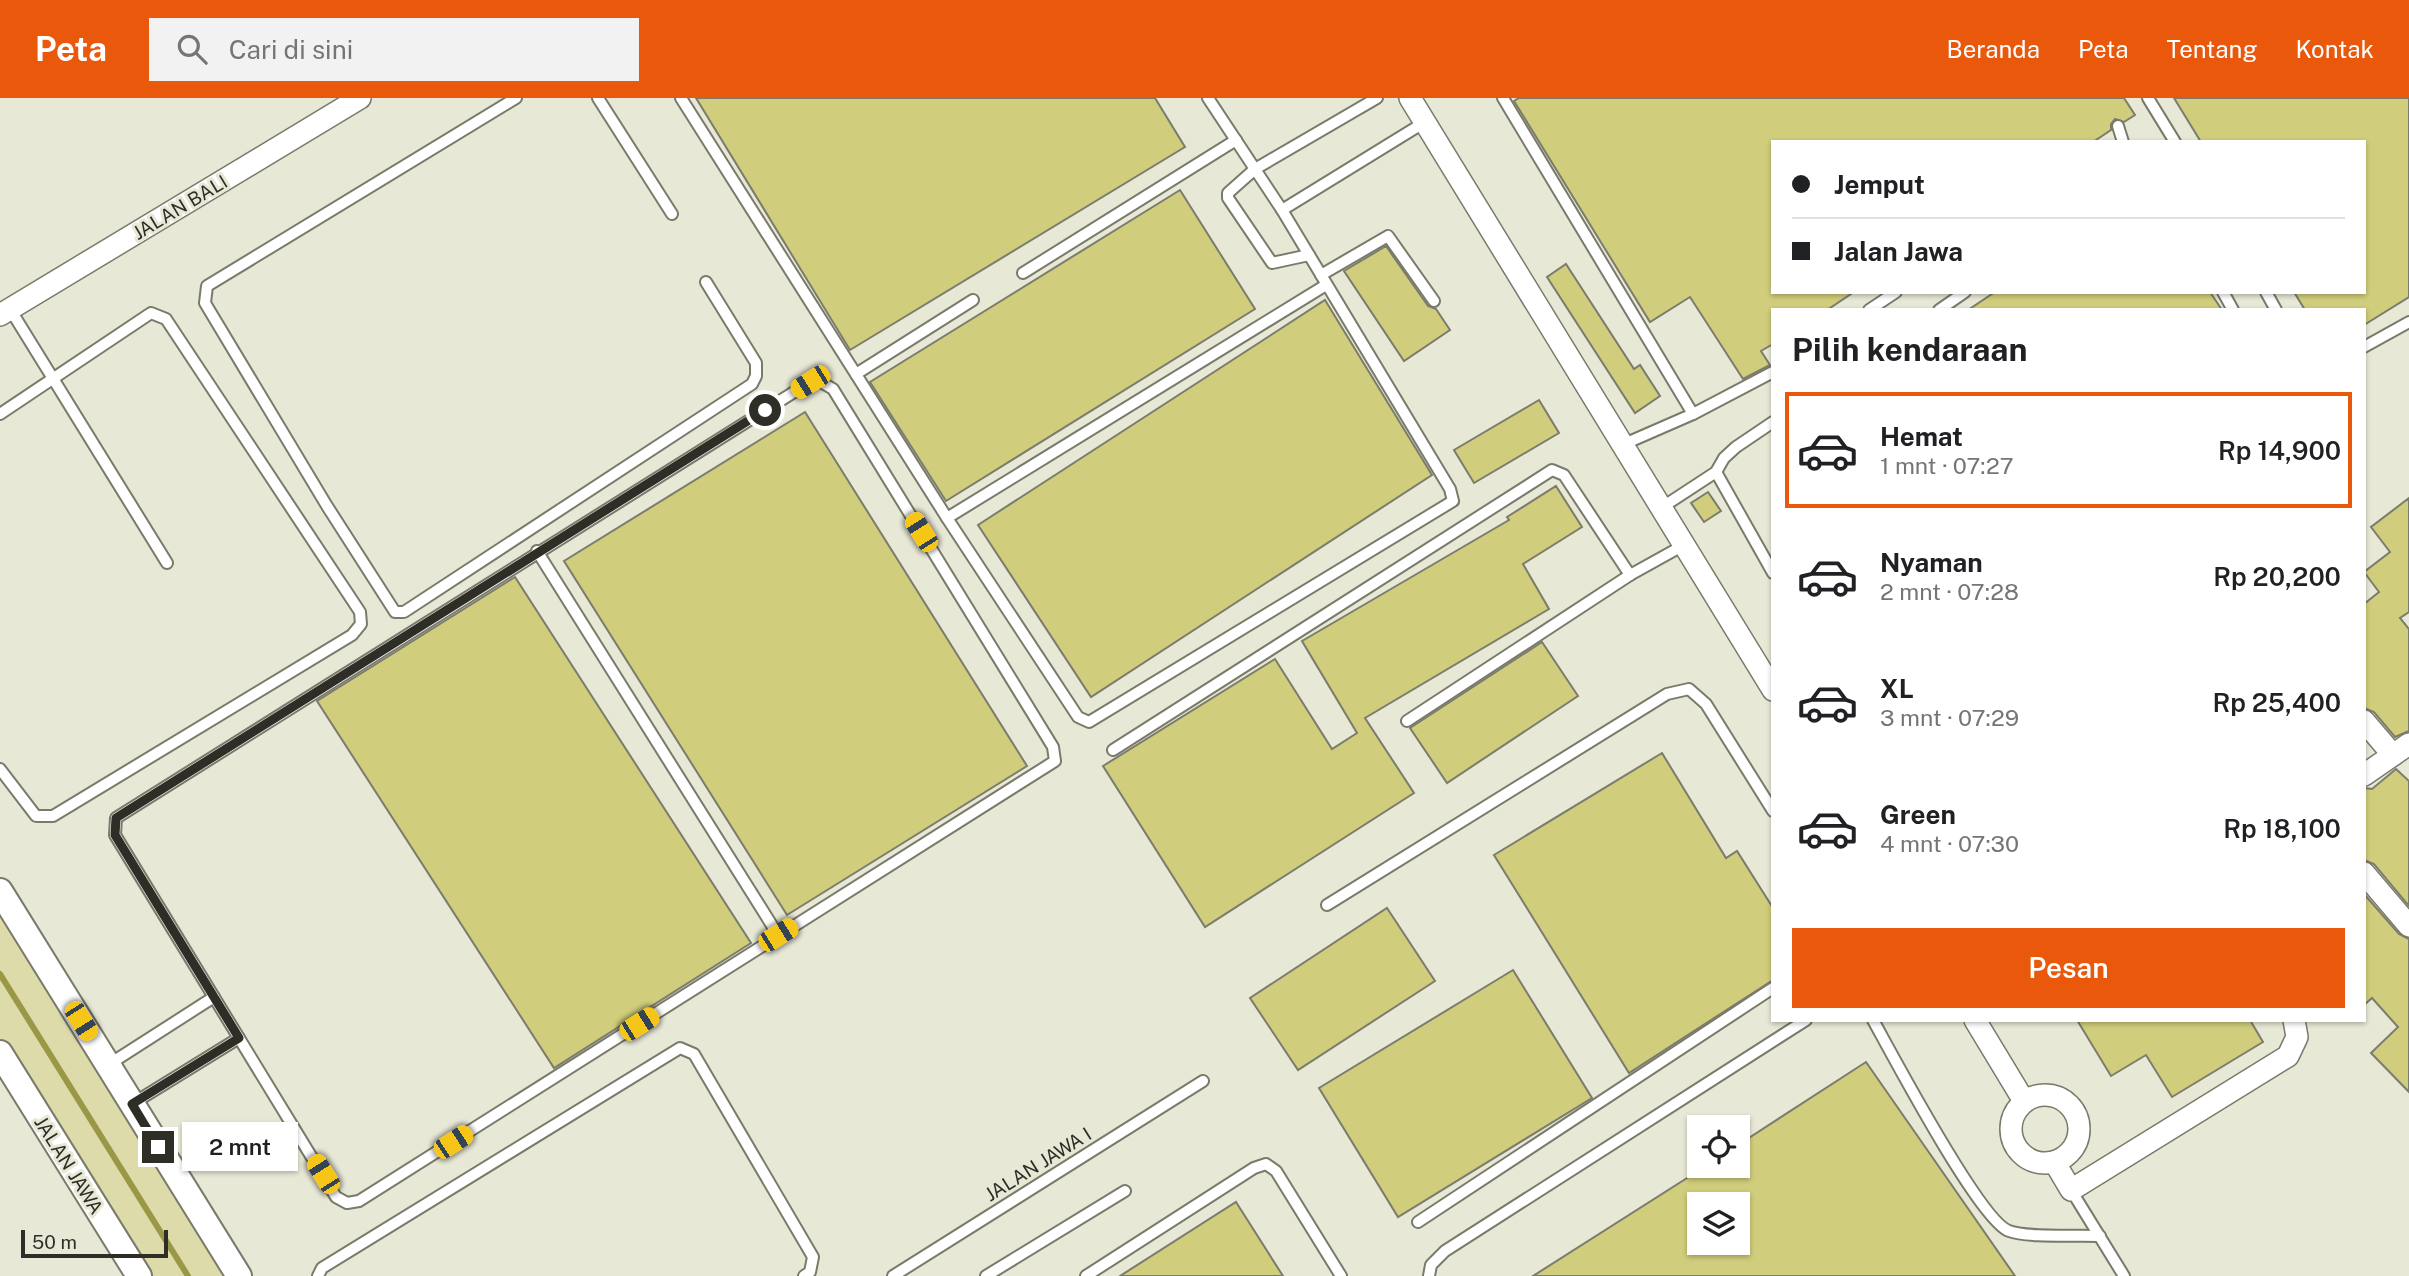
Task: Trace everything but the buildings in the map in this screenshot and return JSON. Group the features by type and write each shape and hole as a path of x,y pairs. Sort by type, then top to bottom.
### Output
{"street":[{"name":"JALAN BALI","path":"5,312 360,98"},
{"path":"1410,98 1771,687"},
{"path":"2366,722 2401,749 2366,774"},
{"path":"2366,875 2409,926"},
{"path":"0,891 239,1276"},
{"path":"1976,1022 2024,1101"},
{"path":"2055,1163 2071,1190 2288,1056 2297,1037 2294,1022"},
{"name":"JALAN JAWA","path":"0,1053 139,1276"},
{"path":"2048,1094 2071,1105 2080,1129 2077,1141 2070,1152 2055,1163 2037,1163 2026,1158 2012,1141 2012,1119 2024,1101 2048,1094"}],"lane":[{"path":"516,98 207,286 204,294 205,303 327,506 395,612 404,611 752,384 756,376 756,363 706,282"},
{"path":"598,98 672,214"},
{"path":"681,98 947,517 1078,717 1089,722 1450,503 1453,497 1282,210 1208,98"},
{"path":"1309,255 1272,263 1227,198 1230,188 1255,169 1377,98"},
{"path":"1503,98 1693,414"},
{"path":"2148,98 2174,140"},
{"path":"1282,210 1425,122"},
{"path":"2118,126 2122,140"},
{"path":"1023,273 1236,140"},
{"path":"947,517 1323,280 1388,236 1434,301"},
{"path":"1872,308 1893,294"},
{"path":"1942,308 1962,294"},
{"path":"856,374 973,300"},
{"path":"5,312 53,380 167,563"},
{"path":"0,414 151,313 166,319 360,612 361,624 352,635 53,817 36,816 2,776"},
{"path":"2366,345 2409,322"},
{"path":"1622,445 1693,414 1771,373"},
{"path":"810,382 826,383 833,389 1057,757 1052,766 778,935 359,1201 347,1203 337,1197 115,835 116,818 537,551 810,382"},
{"path":"1661,508 1716,472 1724,458 1736,447 1771,423"},
{"path":"1113,750 1552,470 1564,475 1630,575"},
{"path":"1716,472 1771,569"},
{"path":"1406,721 1630,575 1684,545"},
{"path":"537,551 778,935"},
{"path":"1327,905 1667,694 1689,689 1706,704 1771,808"},
{"path":"1418,1222 1771,989"},
{"path":"108,1065 214,997"},
{"path":"1429,1276 1431,1265 1445,1251 1803,1022"},
{"path":"1874,1022 1951,1157 1993,1222 2010,1232 2100,1236"},
{"path":"132,1104 239,1038"},
{"path":"318,1276 321,1268 680,1048 694,1054 813,1257 810,1272 804,1276"},
{"name":"JALAN JAWA I","path":"893,1276 1203,1081"},
{"path":"1086,1276 1254,1168 1266,1164 1276,1171 1341,1276"},
{"path":"2071,1190 2124,1276"},
{"path":"986,1276 1125,1191"}],"green space":[{"path":"0,891 239,1276 139,1276 0,1052"}],"waterway":[{"path":"0,974 188,1276"}],"route":[{"path":"158,1147 132,1104 239,1038 115,835 113,827 116,818 121,812 765,410"}]}
